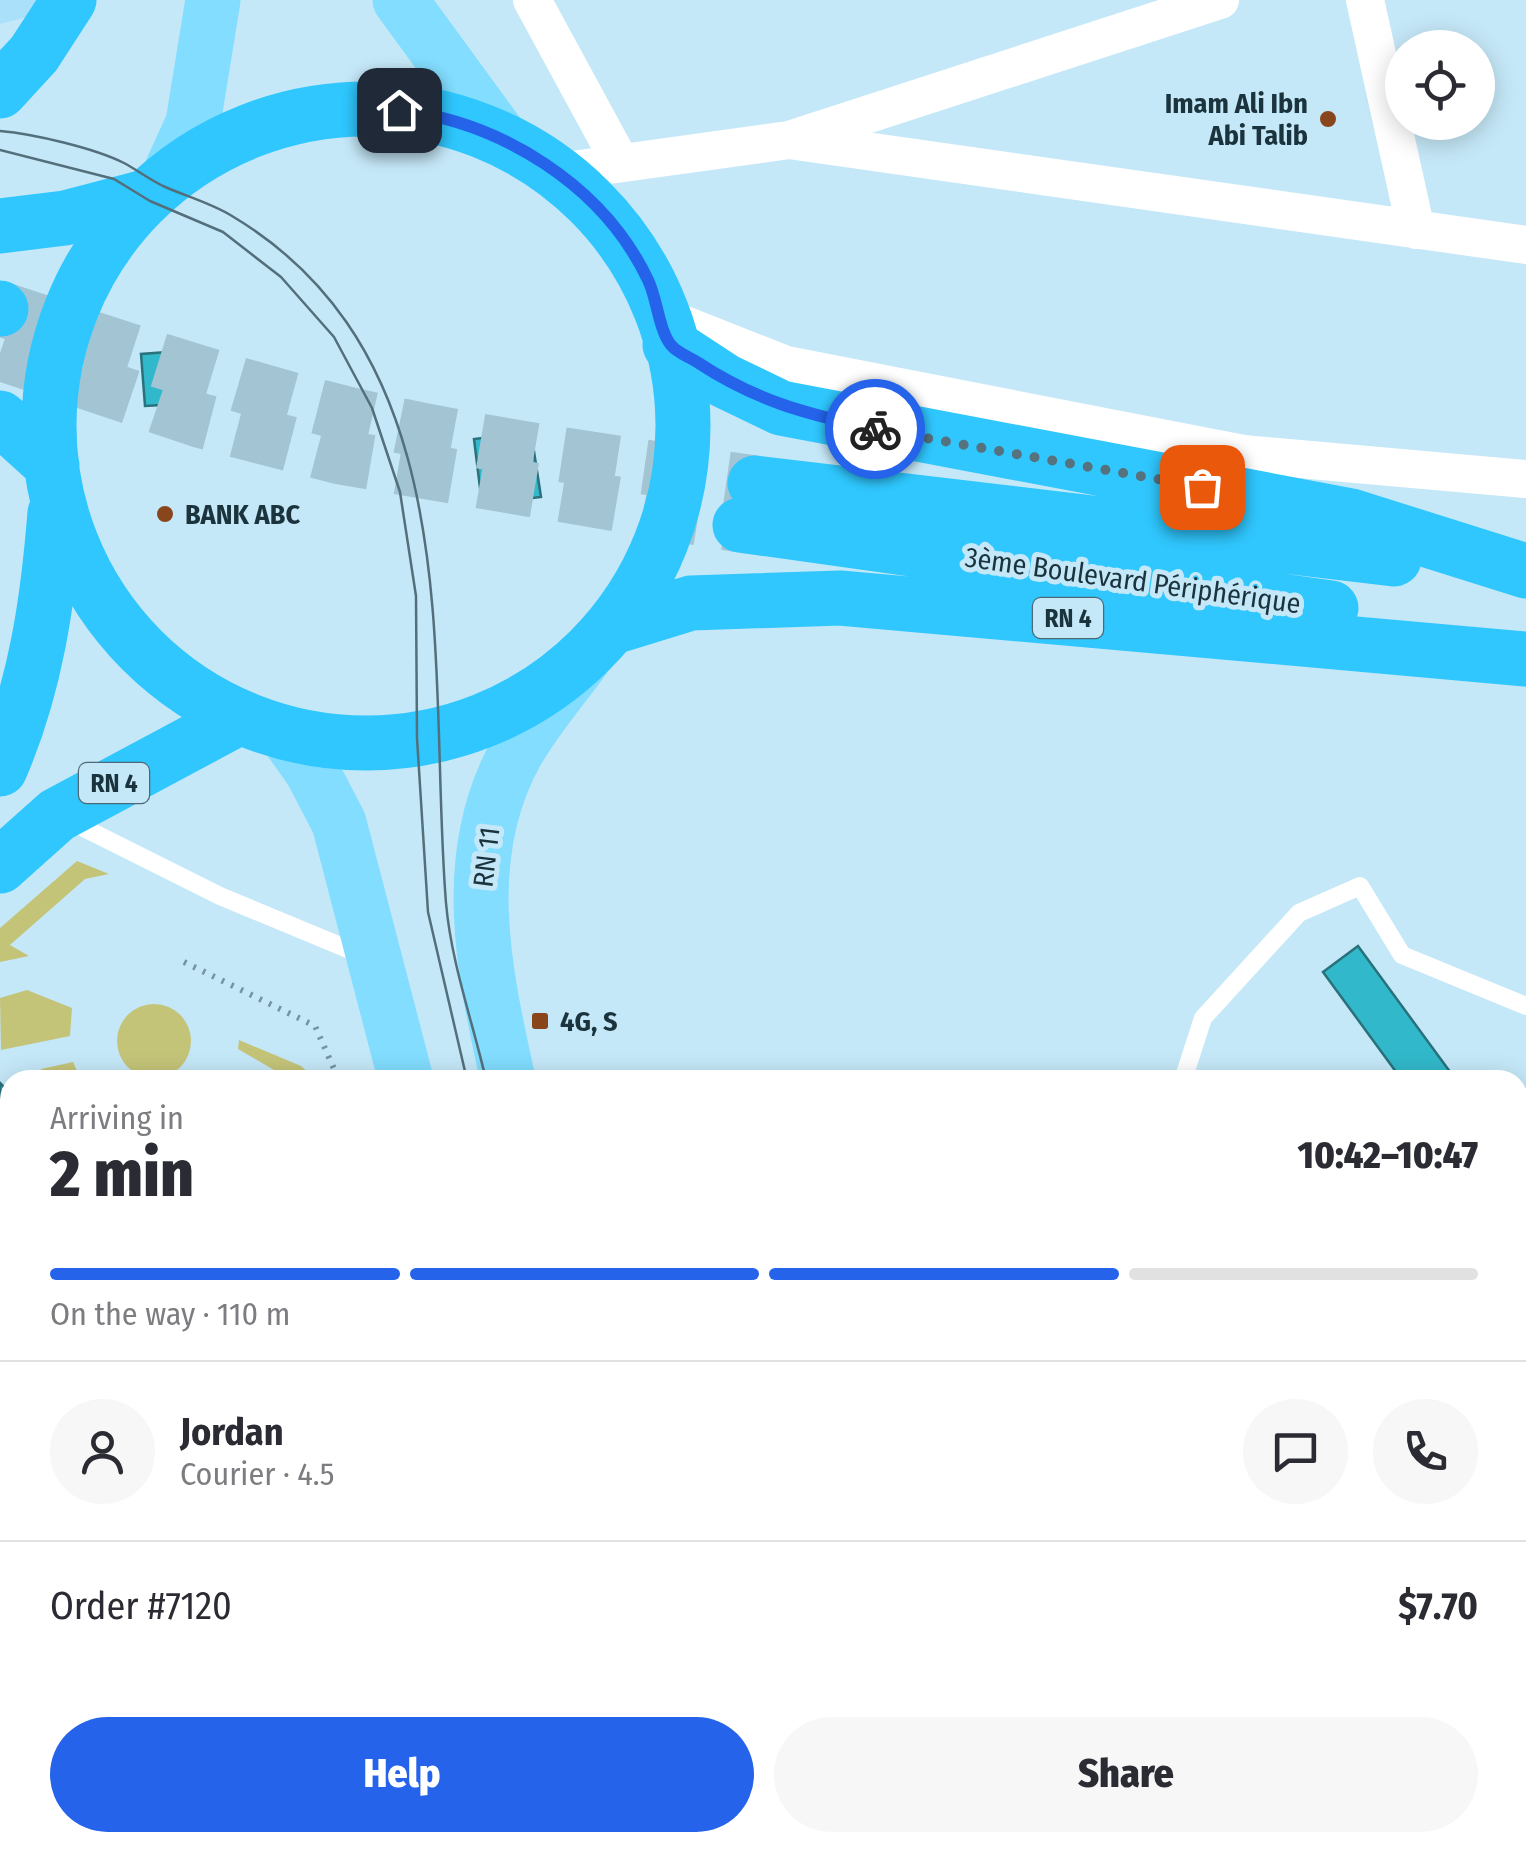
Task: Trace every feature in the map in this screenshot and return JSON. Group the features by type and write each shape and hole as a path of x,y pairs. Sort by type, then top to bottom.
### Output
{"highway":[{"path":"0,91 34,54 70,0"},
{"path":"0,418 54,480 85,569 104,604 142,650 188,689 263,725 368,744 436,734 481,722 536,695 598,642 646,577 661,540 681,464 683,403 666,330 648,278 609,220 558,172 500,137 434,114 347,109 295,115 228,138 157,186 116,230 88,272 68,317 55,366 50,416 54,480 49,590 35,666 0,769"},
{"path":"0,226 65,218 157,186"},
{"name":"RN 4","path":"666,330 725,381 780,408 890,432 1274,500 1422,535 1526,573"},
{"path":"1243,454 1334,489 1422,535"},
{"name":"3ème Boulevard Périphérique","path":"1526,573 748,504 1526,638"},
{"name":"RN 4","path":"598,642 691,603 840,598 1526,659"},
{"name":"RN 4","path":"0,866 58,815 263,725"}],"main road":[{"path":"157,186 197,108 213,0"},
{"path":"400,0 500,137"},
{"name":"RN 11","path":"506,1070 482,964 480,887 490,817 516,752 598,642"},
{"path":"263,725 312,771 339,823 403,1070"}],"street":[{"path":"532,0 620,162"},
{"path":"558,172 789,140 1220,0"},
{"path":"1365,0 1416,230"},
{"path":"789,140 1416,230 1525,253"},
{"path":"666,330 786,364 1243,454 1526,480"}],"lane":[{"path":"58,815 220,896 376,961"},
{"path":"1185,1070 1203,1018 1300,913 1360,886 1402,955 1526,1006"}],"path":[{"path":"184,962 315,1026 335,1070"}],"shaded area":[{"path":"0,0 46,0 39,14 0,24"},
{"path":"77,861 109,874 85,879 10,945 29,956 0,962 0,928"},
{"path":"27,990 72,1008 70,1036 1,1050 0,998"},
{"path":"140,1007 168,1007 188,1027 188,1055 176,1070 132,1070 120,1055 120,1027"},
{"path":"239,1040 306,1070 274,1070 238,1049"},
{"path":"73,1062 77,1070 41,1070"}],"building":[{"path":"195,350 200,396 179,398 180,404 145,406 141,354"},
{"path":"531,432 541,497 482,504 474,439"},
{"path":"1358,946 1449,1070 1395,1070 1323,972"}],"tunnel":[{"path":"1,309 214,377 343,413 497,444 755,483"},
{"path":"0,353 202,421 340,457 740,525"}],"tram line":[{"path":"0,131 111,157 163,186 232,216 310,277 364,351 401,434 422,525 433,620 446,903 457,970 483,1070"},
{"path":"0,150 114,179 150,201 223,232 281,277 334,337 372,408 400,492 416,596 417,738 428,912 465,1070"}],"way so far":[{"path":"875,429 1202,487"}],"place":[{"name":"Imam Ali Ibn Abi Talib","path":"1328,119"},
{"name":"BANK ABC","path":"165,514"},
{"name":"4G, S","path":"540,1021"}],"route":[{"path":"399,110 434,114 500,137 558,172 609,220 648,278 670,345 725,381 780,408 875,429"}]}
